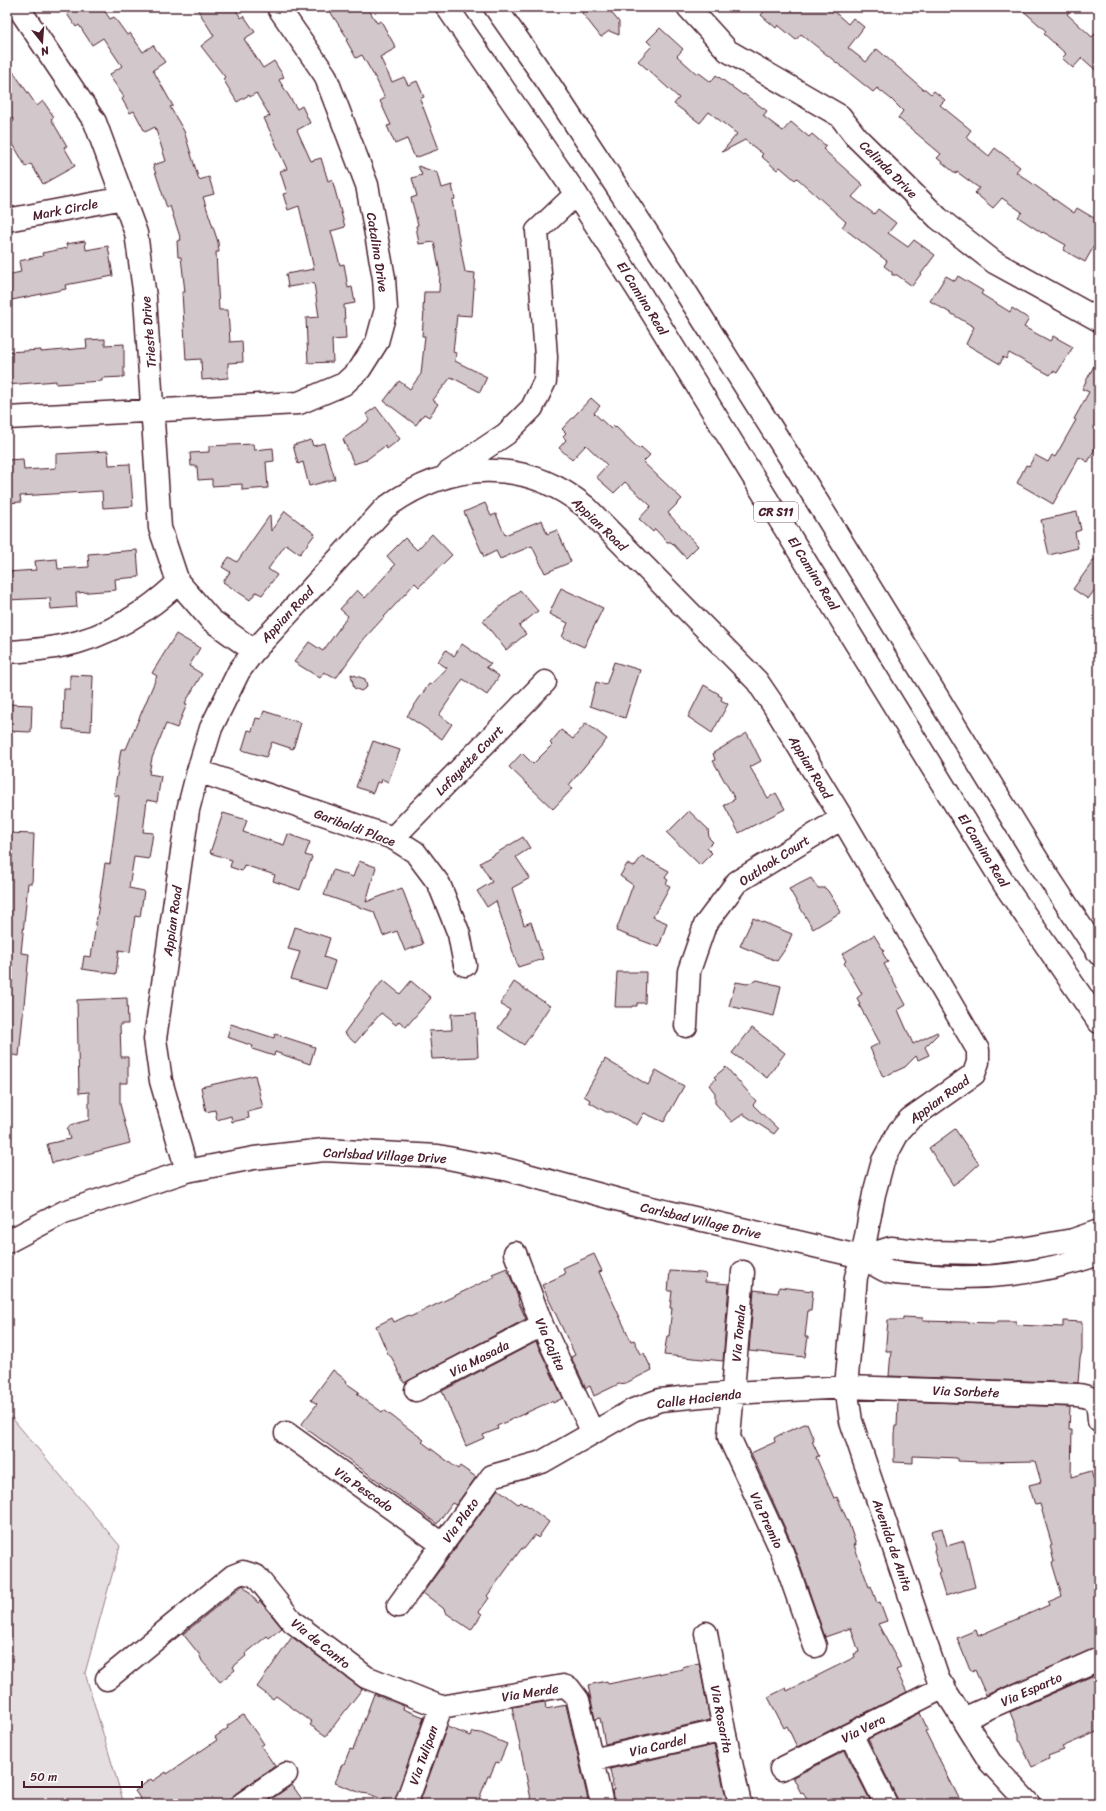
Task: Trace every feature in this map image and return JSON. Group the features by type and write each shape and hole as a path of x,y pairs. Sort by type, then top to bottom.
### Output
{"street":[{"name":"Trieste Drive","path":"18,7 95,122 136,233 145,297 154,411 160,528 178,582 211,620 254,651"},
{"name":"Catalina Drive","path":"7,418 299,403 344,384 360,369 377,342 386,309 384,278 367,185 325,75 278,7"},
{"name":"El Camino Real","path":"447,7 576,194 638,290 1006,887 1099,1022"},
{"name":"CR S11","path":"495,7 549,84 675,275 799,472 1040,864 1099,954"},
{"name":"Celinda Drive","path":"688,7 728,51 840,116 858,138 938,218 994,262 1099,320"},
{"path":"438,480 506,434 532,408 545,382 546,357 537,231 576,194"},
{"name":"Mark Circle","path":"7,220 124,198"},
{"name":"Appian Road","path":"187,1172 161,1081 155,1039 188,810 211,728 239,671 254,651 385,508 400,498 438,480 471,471 499,470 524,474 572,496 586,507 757,681 774,706 842,818 974,1041 978,1050 979,1058 974,1074 910,1119 899,1131 883,1161 878,1178 862,1257"},
{"path":"7,652 43,650 92,639 121,626 166,595 178,582"},
{"name":"Lafayette Court","path":"393,838 545,682"},
{"name":"Garibaldi Place","path":"198,771 393,838 415,852 439,884 459,934 465,965"},
{"name":"Outlook Court","path":"686,1026 689,971 705,925 737,882 842,818"},
{"name":"Carlsbad Village Drive","path":"7,1242 64,1212 187,1172 254,1158 324,1150 438,1156 509,1170 638,1205 862,1257 888,1272 933,1276 976,1277 1029,1272 1076,1263 1099,1254"},
{"path":"862,1257 891,1248 987,1253 1022,1249 1073,1240 1099,1231"},
{"name":"Via Cajita","path":"515,1253 542,1325 593,1433"},
{"name":"Avenida de Anita","path":"862,1257 856,1276 846,1387 851,1421 938,1679 990,1762 1029,1804"},
{"name":"Via Tonala","path":"733,1393 743,1272"},
{"name":"Via Masada","path":"416,1390 542,1325"},
{"name":"Calle Hacienda","path":"542,1462 633,1410 660,1400 733,1393 846,1387"},
{"name":"Via Sorbete","path":"846,1387 1086,1396 1097,1404 1099,1421"},
{"name":"Via Premio","path":"733,1393 729,1437 782,1552 815,1646"},
{"name":"Via Pescado","path":"286,1433 443,1545"},
{"name":"Via Plato","path":"398,1606 492,1476 542,1462"},
{"name":"Via de Canto","path":"107,1680 233,1576 243,1572 256,1576 292,1622 366,1677 441,1706"},
{"name":"Via Rosarita","path":"706,1633 724,1730 740,1804"},
{"name":"Via Esparto","path":"963,1718 1099,1659"},
{"name":"Via Merde","path":"441,1706 563,1686 569,1688 578,1700 602,1804"},
{"name":"Via Vera","path":"781,1769 944,1687"},
{"name":"Via Tulipan","path":"406,1804 441,1706"},
{"name":"Via Cardel","path":"592,1760 724,1730"},
{"path":"851,1734 886,1804"},
{"path":"242,1804 286,1774"}],"shaded area":[{"path":"7,1412 120,1546 85,1673 124,1804 16,1804 7,1798"}],"building":[{"path":"77,7 102,7 110,19 114,17 127,35 130,33 143,52 153,45 165,62 153,70 173,106 170,107 184,131 199,180 209,177 214,194 203,197 218,242 219,252 216,252 219,310 228,310 230,342 242,341 243,362 228,363 228,378 202,380 201,359 186,360 182,292 185,292 181,257 178,257 177,241 181,240 170,206 167,208 153,165 166,161 155,127 145,132 134,111 130,113 122,99 124,97 109,75 122,66 103,38 92,45 79,25 76,27 67,14"},
{"path":"196,7 234,7 241,18 244,16 255,32 244,39 263,68 274,61 284,77 279,80 297,109 302,106 310,123 297,130 311,161 321,158 328,181 332,179 345,227 331,231 340,265 344,264 348,288 352,287 355,303 344,305 346,339 332,340 333,362 308,363 306,318 319,317 314,283 288,287 286,274 314,269 299,206 288,210 283,194 287,193 280,171 287,169 264,118 270,116 256,93 237,102 223,79 225,77 201,46 214,36"},
{"path":"327,7 367,7 377,23 381,21 396,48 380,57 392,82 404,77 408,85 417,81 424,97 420,99 439,149 415,158 407,139 395,144 387,126 391,125 380,101 385,98 377,81 362,55 356,58 346,40 348,39"},
{"path":"580,7 607,7 619,22 619,35 609,31 601,37 582,13 583,12"},
{"path":"768,7 829,7 848,24 853,18 864,27 848,48 866,62 877,49 923,89 931,94 934,91 945,100 940,105 971,130 966,137 989,156 995,148 1020,167 1016,172 1074,213 1077,208 1099,221 1099,237 1085,262 1063,250 1066,245 1043,232 1042,233 1018,217 1022,212 1002,198 993,208 975,193 979,188 957,172 956,174 937,158 941,154 898,118 903,111 891,99 877,88 873,92 801,34 796,40 778,25 776,28 761,15"},
{"path":"1019,7 1073,7 1067,14 1092,37 1099,30 1099,73 1082,58 1073,68 1062,58 1066,54 1044,34 1046,31"},
{"path":"660,28 683,49 677,56 697,74 698,72 711,82 716,75 767,111 763,116 783,131 791,122 809,137 812,134 826,146 823,149 863,185 852,197 874,214 878,209 896,223 888,233 908,247 914,240 935,255 912,286 897,275 892,275 892,272 884,266 887,261 842,227 846,222 797,178 795,180 780,167 777,170 761,156 763,154 745,140 722,152 737,134 709,112 700,123 674,104 679,98 638,61 652,46 647,41"},
{"path":"7,63 37,106 43,101 54,117 51,119 67,146 64,147 75,166 43,184 31,164 26,167 13,144 7,148 7,126 14,121 7,110"},
{"path":"418,166 438,173 442,188 452,185 455,199 452,200 465,272 475,273 472,316 457,315 453,352 456,353 455,361 487,377 480,392 451,377 433,400 438,404 429,417 424,414 416,425 384,401 399,381 410,389 421,374 425,336 422,336 424,292 439,292 440,273 434,242 419,244 416,226 418,225 411,198 417,196 412,178 422,175"},
{"path":"85,241 86,250 108,246 113,276 65,285 66,289 7,301 7,275 21,272 19,261 43,256 42,253 67,248 66,244"},
{"path":"946,276 955,281 958,276 983,291 981,294 1010,312 1012,308 1029,319 1024,327 1050,341 1053,336 1073,347 1057,373 1053,371 1050,375 1009,353 1006,359 1003,357 1000,364 966,344 974,327 930,301"},
{"path":"105,339 105,345 124,344 124,377 102,378 102,381 56,384 56,381 7,385 7,352 41,350 41,352 87,348 86,340"},
{"path":"1099,356 1099,441 1088,462 1079,457 1053,504 1017,483 1026,465 1029,466 1035,455 1048,462 1052,455 1055,457 1076,420 1074,419 1089,392 1082,389"},
{"path":"591,398 600,406 594,413 611,429 614,426 615,428 616,427 639,449 641,447 650,455 643,462 682,499 668,513 698,546 686,558 671,542 667,542 655,529 653,532 639,519 651,506 625,482 614,493 596,477 607,465 586,445 572,460 559,448 566,440 563,436 566,433 562,429"},
{"path":"376,407 400,439 387,449 385,446 366,460 354,464 343,439 370,420 366,414"},
{"path":"311,440 313,446 324,443 335,479 309,486 303,462 298,464 293,445"},
{"path":"253,444 254,450 273,448 274,461 266,462 268,488 242,490 242,484 212,486 212,479 198,480 197,466 191,466 190,453 209,452 209,446"},
{"path":"108,451 109,465 130,464 133,506 103,508 102,491 20,496 21,502 7,503 7,460 23,459 24,470 56,468 56,454"},
{"path":"485,503 491,516 496,514 505,535 542,520 547,534 557,530 571,562 545,573 532,546 500,559 496,551 484,557 464,512"},
{"path":"285,511 315,534 300,554 286,544 268,569 277,575 262,595 256,592 250,600 223,582 230,572 222,567 229,557 237,562 270,515 271,531"},
{"path":"1077,512 1081,530 1075,532 1078,548 1049,555 1041,520"},
{"path":"432,534 452,555 419,587 415,583 364,639 337,677 332,677 324,672 320,678 294,662 309,642 323,651 348,616 340,609 357,590 365,598 395,565 387,556 405,538 417,550"},
{"path":"137,550 139,577 115,579 116,590 76,593 77,607 51,609 50,598 7,600 7,572 36,570 35,561 57,559 58,569 89,567 88,554"},
{"path":"1099,553 1099,584 1088,599 1073,589"},
{"path":"561,588 603,608 584,647 562,637 568,623 549,614"},
{"path":"520,590 538,611 519,626 526,634 506,650 483,621"},
{"path":"176,634 200,648 189,666 202,674 185,703 187,704 177,728 166,724 152,758 149,774 161,776 157,802 147,800 143,832 153,833 149,859 134,857 129,888 144,891 140,917 135,916 130,952 119,950 116,974 82,969 84,956 91,957 105,863 110,864 119,796 114,795 121,749 126,749 157,676 152,673"},
{"path":"462,644 491,664 486,667 499,676 487,695 463,679 439,715 452,724 442,739 407,716 429,684 431,685 447,668 438,662 446,650 454,656"},
{"path":"614,662 640,670 625,718 590,706 596,682 606,685"},
{"path":"351,674 365,679 367,687 361,691 354,688"},
{"path":"70,675 93,676 91,731 63,729 64,689 70,689"},
{"path":"704,685 719,694 718,695 722,697 721,700 728,704 712,733 688,717"},
{"path":"7,704 32,705 31,732 7,731"},
{"path":"264,711 301,723 293,749 272,742 266,757 242,750 248,730 252,731 256,718 261,719"},
{"path":"586,723 607,739 569,785 573,788 553,809 509,767 522,753 533,764 552,745 550,743 561,730 573,739"},
{"path":"747,733 761,761 750,767 768,798 776,793 785,809 739,833 724,805 735,799 713,761 715,760 713,753"},
{"path":"373,741 400,750 388,782 382,779 381,783 377,782 373,793 356,787"},
{"path":"689,811 708,829 709,838 713,842 707,848 712,853 700,865 667,833"},
{"path":"223,813 247,820 243,832 284,845 288,834 310,842 305,855 312,857 300,890 273,881 275,875 244,865 242,871 230,867 232,860 210,853"},
{"path":"8,833 34,834 32,883 28,883 21,953 29,954 19,1056 7,1054"},
{"path":"523,837 530,848 516,857 530,878 512,888 524,925 531,922 543,959 518,967 496,901 487,907 477,891 492,882 480,863"},
{"path":"642,856 669,871 665,878 668,880 666,884 670,886 653,917 667,923 659,947 616,931 633,885 620,876 627,864 634,867"},
{"path":"359,861 376,867 366,902 402,888 423,944 405,951 397,931 383,936 374,912 324,895 333,870 353,877"},
{"path":"811,878 818,888 825,888 828,891 841,912 813,929 789,889"},
{"path":"753,918 792,934 786,948 777,961 740,946"},
{"path":"295,927 330,938 324,957 335,961 326,989 291,979 300,952 288,949"},
{"path":"874,935 884,951 882,952 888,962 884,964 906,1005 898,1010 913,1044 937,1032 938,1034 925,1047 929,1055 918,1060 916,1056 905,1067 883,1077 870,1048 880,1043 859,1005 860,1004 857,998 862,994 844,963 846,961 842,954"},
{"path":"617,972 646,972 645,1003 637,1003 637,1006 632,1007 615,1007"},
{"path":"383,980 400,994 411,981 431,998 406,1027 399,1021 396,1025 381,1013 355,1043 344,1033"},
{"path":"757,980 781,986 774,1016 729,1006 736,982 747,984"},
{"path":"514,982 550,1006 524,1045 498,1028 510,1010 500,1004"},
{"path":"127,998 128,1024 120,1024 121,1057 128,1057 128,1083 120,1083 120,1104 130,1143 52,1163 47,1144 70,1139 67,1129 70,1125 89,1120 89,1092 79,1093 77,1000"},
{"path":"476,1013 478,1057 432,1059 429,1031 452,1030 451,1014"},
{"path":"231,1024 274,1038 275,1034 315,1047 310,1064 275,1052 274,1056 252,1049 253,1046 227,1037"},
{"path":"752,1028 785,1053 767,1078 732,1053"},
{"path":"605,1059 648,1085 656,1070 684,1086 664,1122 644,1113 637,1125 612,1112 606,1112 589,1102 590,1100 584,1096"},
{"path":"726,1067 756,1101 753,1105 778,1129 774,1134 743,1114 732,1122 715,1103 715,1093 709,1085 716,1079 714,1077"},
{"path":"255,1075 263,1108 248,1112 249,1118 232,1122 231,1116 217,1120 215,1110 206,1112 201,1087"},
{"path":"955,1129 979,1164 953,1185 929,1148"},
{"path":"594,1254 602,1271 599,1272 631,1341 634,1340 641,1354 644,1353 652,1370 626,1383 619,1384 594,1396 590,1386 586,1388 571,1357 575,1355 542,1285 565,1274 563,1268"},
{"path":"507,1268 519,1300 518,1301 526,1319 404,1383 392,1358 388,1354 376,1326 392,1318 394,1322 409,1315 410,1317 494,1277 492,1274"},
{"path":"670,1271 706,1274 705,1282 729,1284 723,1361 664,1355 667,1336 669,1336 672,1308 670,1308 672,1291 668,1291"},
{"path":"779,1287 813,1291 811,1310 808,1310 805,1337 808,1337 805,1357 749,1351 754,1290 778,1293"},
{"path":"903,1317 923,1318 923,1321 997,1323 998,1321 1016,1321 1016,1325 1063,1327 1063,1321 1082,1322 1082,1351 1078,1383 889,1376 891,1351 886,1351 888,1320 903,1320"},
{"path":"536,1342 563,1398 553,1403 552,1401 497,1426 498,1429 483,1435 484,1438 466,1446 442,1391"},
{"path":"333,1370 347,1381 346,1383 359,1392 357,1394 382,1412 384,1410 424,1440 422,1442 458,1469 460,1466 476,1477 456,1505 452,1503 437,1524 301,1425 317,1404 311,1400"},
{"path":"898,1401 1070,1407 1069,1430 1072,1430 1071,1477 1091,1471 1099,1498 1099,1647 986,1695 975,1670 972,1672 968,1665 957,1638 976,1630 978,1636 1049,1605 1048,1602 1062,1596 1052,1563 1054,1562 1050,1545 1052,1545 1040,1504 1035,1505 1029,1485 1041,1482 1035,1461 981,1462 957,1461 957,1458 913,1456 913,1463 894,1462 894,1434 895,1426 897,1426"},
{"path":"807,1423 814,1440 812,1441 819,1456 816,1457 834,1498 837,1497 849,1524 856,1545 854,1545 869,1587 871,1586 877,1603 880,1602 887,1621 878,1624 899,1663 901,1668 896,1670 907,1692 797,1747 787,1726 784,1728 768,1697 786,1688 787,1691 855,1657 854,1654 859,1652 851,1628 825,1637 794,1548 751,1453 775,1442 774,1438 779,1435"},
{"path":"498,1489 518,1504 520,1502 524,1505 525,1504 549,1522 538,1538 535,1535 524,1549 522,1548 487,1596 489,1598 479,1612 482,1614 471,1630 446,1613 443,1608 423,1593"},
{"path":"942,1528 947,1546 964,1541 975,1587 945,1596 938,1573 940,1573 934,1551 935,1548 931,1531"},
{"path":"243,1585 258,1603 260,1601 282,1628 269,1638 267,1636 245,1654 246,1656 233,1667 235,1670 220,1682 202,1661 199,1654 183,1634"},
{"path":"292,1637 362,1689 326,1736 310,1725 312,1722 276,1696 273,1699 257,1687"},
{"path":"699,1663 710,1720 605,1744 600,1718 595,1719 588,1685 607,1681 608,1684 683,1669 682,1667"},
{"path":"1099,1673 1099,1731 1062,1747 1064,1750 1048,1756 1049,1759 1032,1767 1019,1740 1019,1734 1010,1712"},
{"path":"374,1694 404,1706 403,1709 424,1717 394,1804 335,1783 342,1764 344,1764 350,1749 353,1750"},
{"path":"545,1702 546,1709 566,1705 589,1804 532,1804 512,1707"},
{"path":"920,1713 928,1730 925,1731 962,1804 898,1804 897,1798 868,1739"},
{"path":"243,1715 264,1744 261,1746 275,1766 235,1794 226,1804 144,1804 135,1791 151,1779 153,1781 166,1772 167,1774 217,1740 215,1737 228,1728 227,1726"},
{"path":"447,1727 471,1736 473,1732 481,1733 507,1744 499,1763 496,1762 490,1776 488,1776 477,1804 419,1804"},
{"path":"714,1745 727,1802 717,1804 614,1804 612,1790 614,1790 610,1769"},
{"path":"845,1751 872,1804 809,1804 803,1792 801,1793 793,1777"},
{"path":"292,1785 302,1799 295,1804 264,1804"}]}
